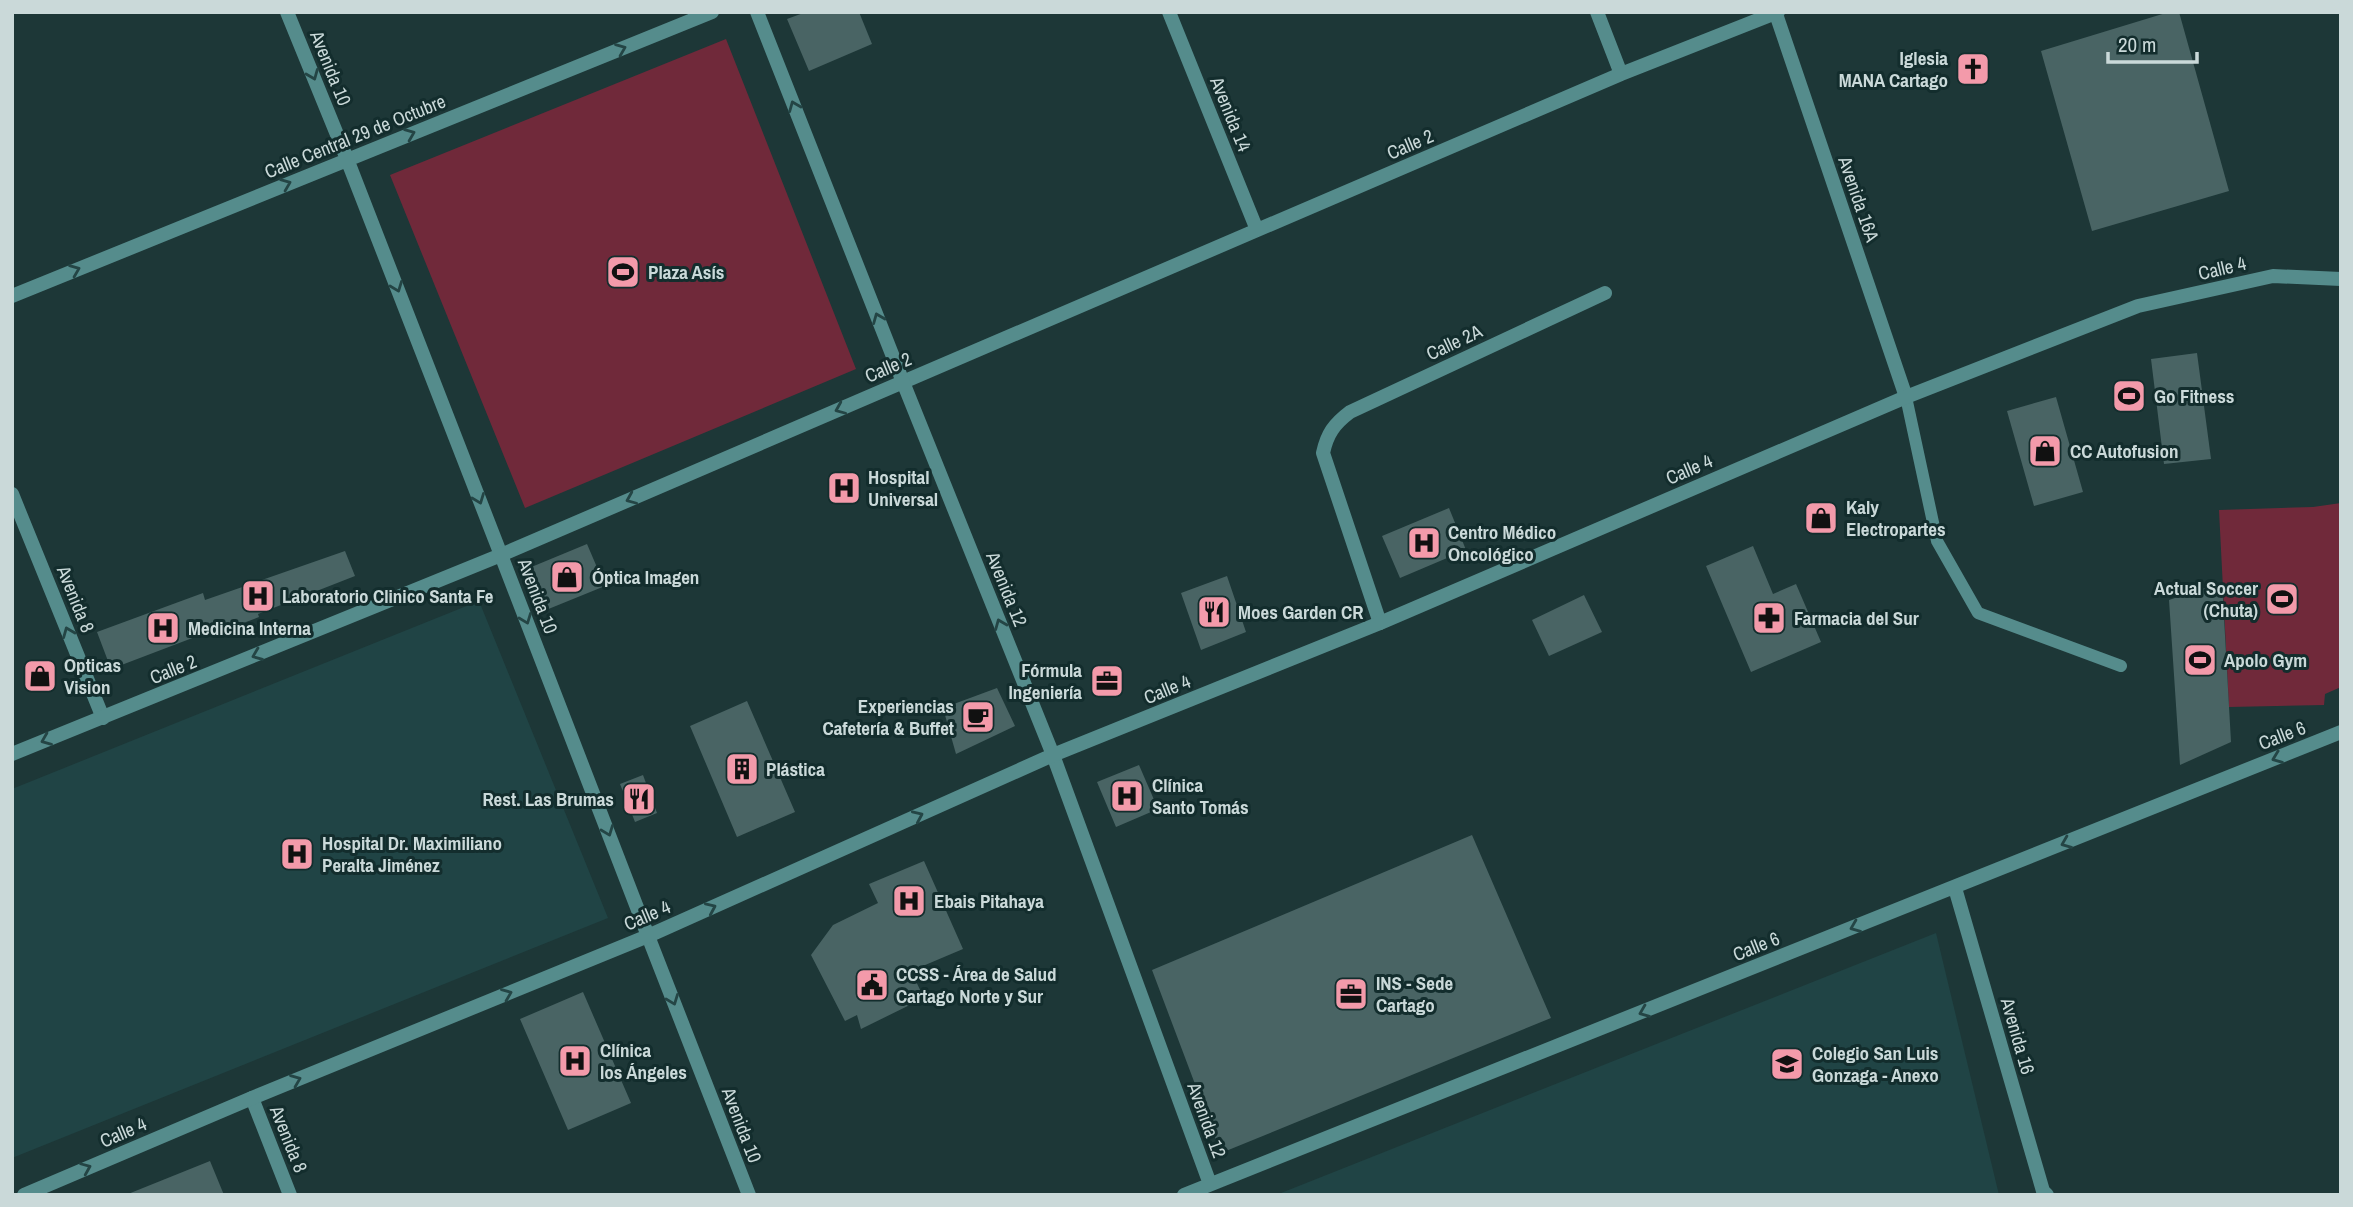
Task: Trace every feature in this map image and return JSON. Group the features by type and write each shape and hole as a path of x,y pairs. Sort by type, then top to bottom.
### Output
{"street":[{"name":"Avenida 10","path":"287,12 347,159 749,1195"},
{"name":"Calle Central 29 de Octubre","path":"12,296 712,12"},
{"name":"Avenida 12","path":"757,12 1053,755 1210,1184"},
{"name":"Avenida 14","path":"1169,12 1257,230"},
{"path":"1597,12 1621,74"},
{"name":"Calle 2","path":"12,754 501,555 1621,74 1777,13"},
{"name":"Avenida 16A","path":"1777,13 1906,397"},
{"name":"Calle 4","path":"23,1195 648,936 1053,755 1380,623 1906,397 2138,306 2273,276 2341,279"},
{"name":"Calle 2A","path":"1380,623 1323,453 1327,436 1337,422 1350,412 1605,293"},
{"name":"Avenida 8","path":"12,495 103,718"},
{"name":"Calle 6","path":"1184,1195 2341,733"},
{"name":"Avenida 16","path":"1955,888 2046,1195"},
{"name":"Avenida 8","path":"252,1098 290,1195"}],"lane":[{"path":"1906,397 1937,541 1978,613 2121,666"}],"shaded area":[{"name":"Plaza Asís","path":"726,39 856,369 525,508 390,175"},
{"name":"Actual Soccer (Chuta)","path":"2341,503 2341,687 2325,694 2324,705 2229,707 2219,510 2313,507"},
{"name":"Hospital Dr. Maximiliano Peralta Jiménez","path":"479,601 608,918 12,1158 12,789"},
{"name":"Colegio San Luis Gonzaga - Anexo","path":"1936,933 1999,1195 1276,1195"}],"building":[{"path":"806,12 859,12 872,44 809,71 787,19"},
{"path":"2169,12 2179,12 2229,191 2092,231 2041,51"},
{"path":"2197,353 2211,459 2164,464 2151,359"},
{"name":"CC Autofusion","path":"2056,397 2083,492 2034,506 2007,411"},
{"name":"Centro Médico Oncológico","path":"1449,508 1466,550 1400,578 1382,536"},
{"name":"Óptica Imagen","path":"587,544 605,586 546,610 529,568"},
{"name":"Farmacia del Sur","path":"1753,546 1773,594 1796,584 1821,642 1751,672 1706,566"},
{"path":"345,551 355,576 258,614 259,617 217,633 216,629 111,669 97,632 203,593 205,600"},
{"name":"Moes Garden CR","path":"1227,576 1246,632 1201,650 1181,593"},
{"name":"Apolo Gym","path":"2222,582 2231,742 2180,765 2169,600"},
{"path":"1584,595 1602,632 1549,656 1532,620"},
{"name":"Experiencias Cafetería & Buffet","path":"997,688 1015,726 956,754 943,708"},
{"name":"Plástica","path":"747,701 795,812 737,837 690,726"},
{"name":"Clínica Santo Tomás","path":"1139,765 1158,809 1116,827 1097,782"},
{"name":"Rest. Las Brumas","path":"643,775 657,813 635,822 620,784"},
{"name":"INS - Sede Cartago","path":"1472,835 1551,1018 1221,1153 1152,970"},
{"path":"924,861 963,949 911,971 924,998 861,1029 857,1015 845,1021 811,955 833,925 878,903 869,884"},
{"name":"Clínica los Ángeles","path":"583,992 631,1103 568,1130 520,1019"},
{"path":"210,1161 224,1195 128,1195 128,1194"}],"place":[{"name":"Iglesia MANA Cartago","path":"1973,69"},
{"name":"Plaza Asís","path":"623,272"},
{"name":"Go Fitness","path":"2129,396"},
{"name":"CC Autofusion","path":"2045,451"},
{"name":"Hospital Universal","path":"844,488"},
{"name":"Kaly Electropartes","path":"1821,518"},
{"name":"Centro Médico Oncológico","path":"1424,543"},
{"name":"Óptica Imagen","path":"567,577"},
{"name":"Laboratorio Clinico Santa Fe","path":"258,596"},
{"name":"Actual Soccer (Chuta)","path":"2282,599"},
{"name":"Moes Garden CR","path":"1214,612"},
{"name":"Farmacia del Sur","path":"1769,618"},
{"name":"Medicina Interna","path":"163,628"},
{"name":"Apolo Gym","path":"2200,660"},
{"name":"Opticas Vision","path":"40,676"},
{"name":"Fórmula Ingeniería","path":"1107,681"},
{"name":"Experiencias Cafetería & Buffet","path":"978,717"},
{"name":"Plástica","path":"742,769"},
{"name":"Clínica Santo Tomás","path":"1127,796"},
{"name":"Rest. Las Brumas","path":"639,799"},
{"name":"Hospital Dr. Maximiliano Peralta Jiménez","path":"297,854"},
{"name":"Ebais Pitahaya","path":"909,901"},
{"name":"CCSS - Área de Salud Cartago Norte y Sur","path":"872,985"},
{"name":"INS - Sede Cartago","path":"1351,994"},
{"name":"Clínica los Ángeles","path":"575,1061"},
{"name":"Colegio San Luis Gonzaga - Anexo","path":"1787,1064"}]}
